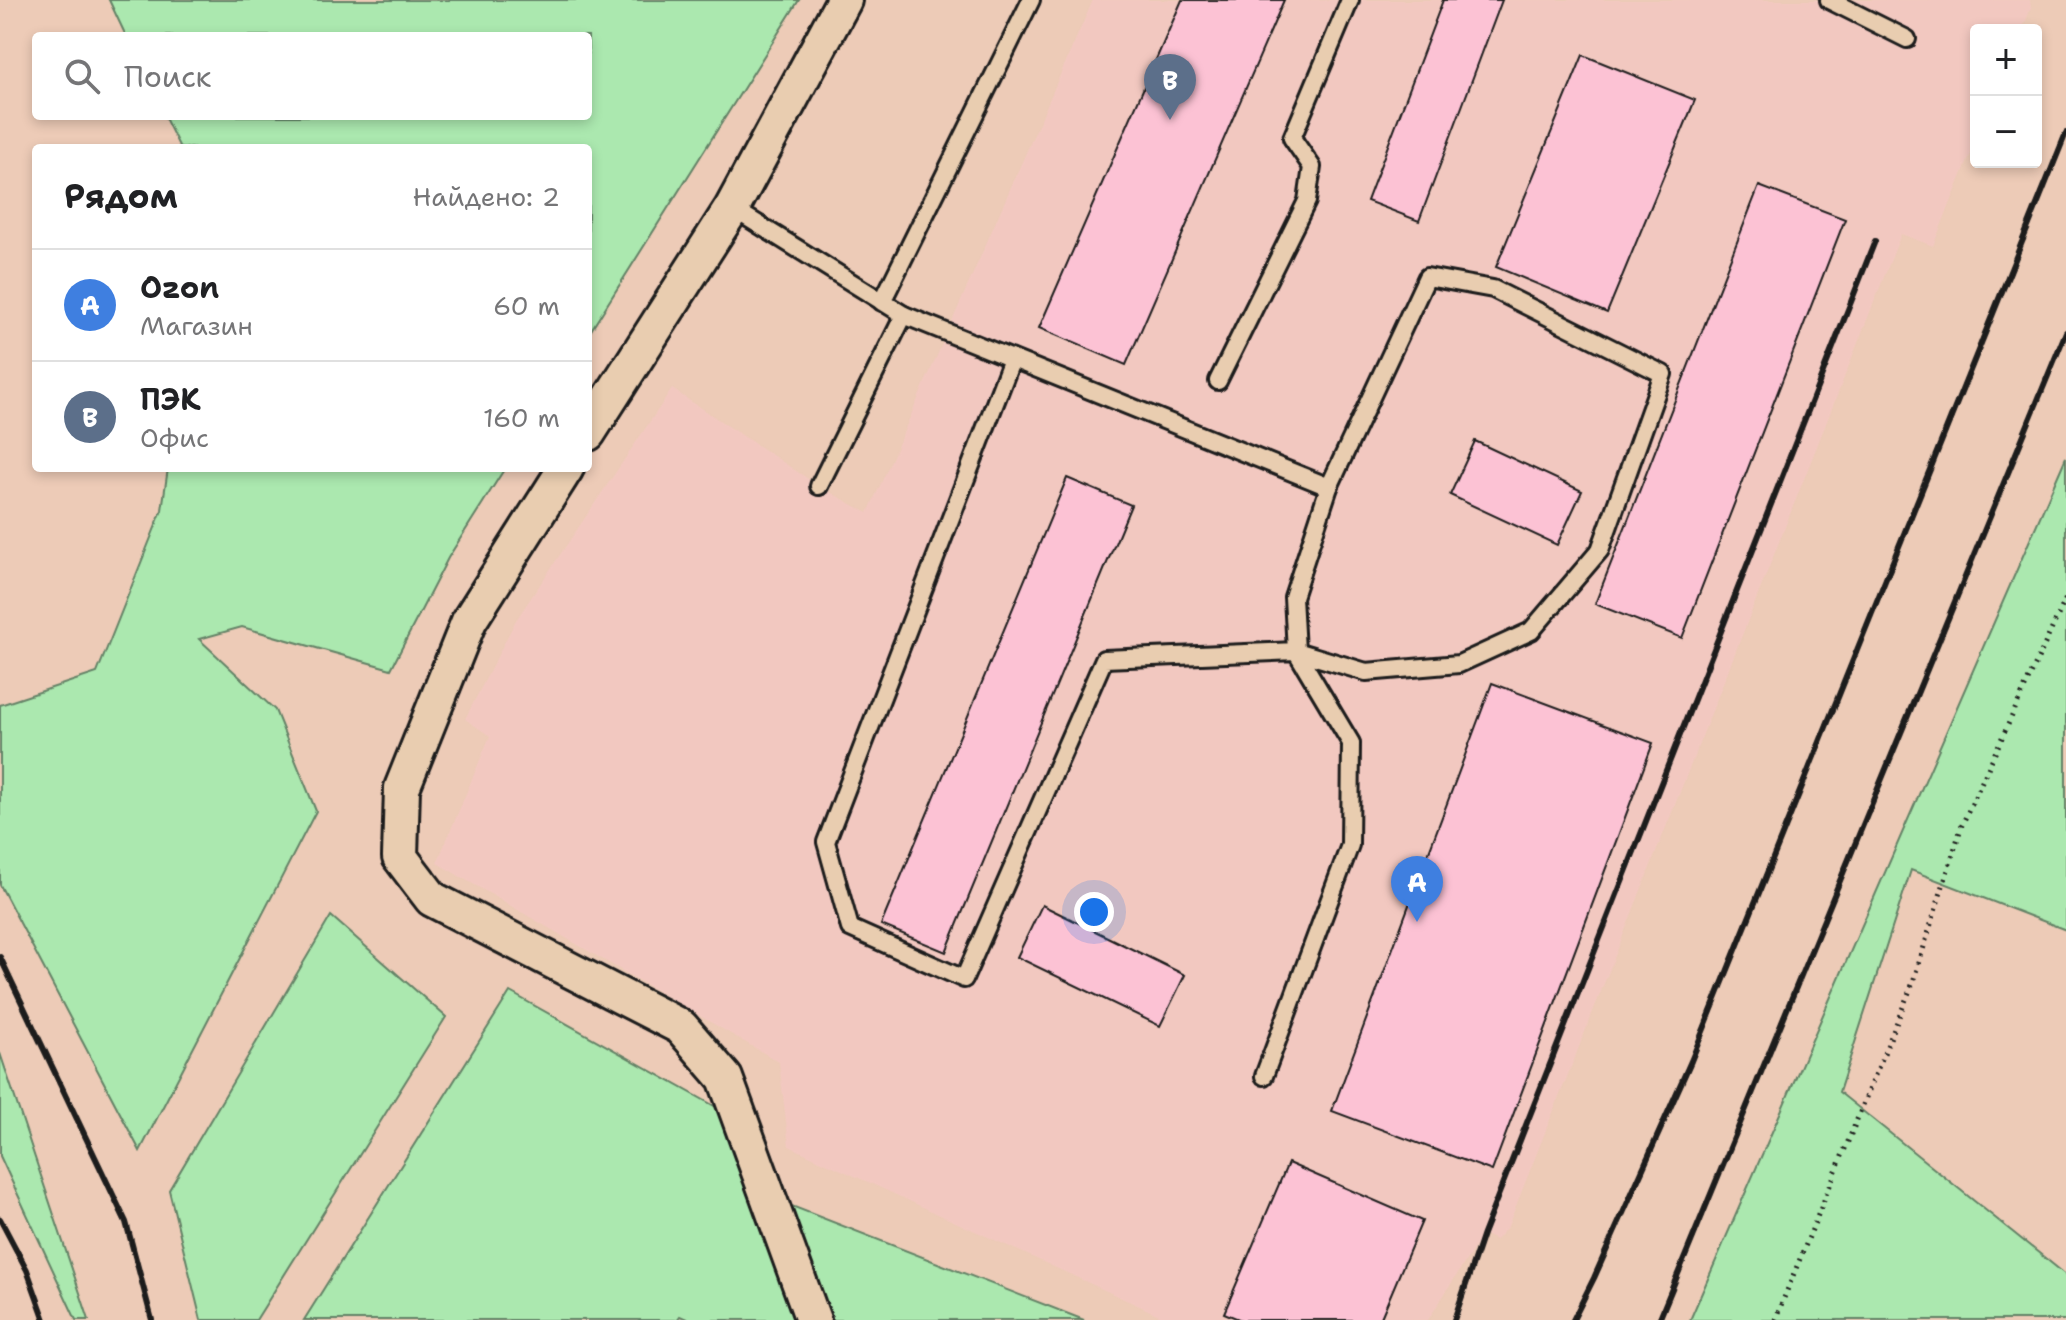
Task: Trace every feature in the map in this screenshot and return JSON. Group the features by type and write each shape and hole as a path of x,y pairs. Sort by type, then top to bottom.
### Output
{"street":[{"path":"592,427 732,208 844,0"},
{"path":"563,472 469,621 402,788 400,857 432,899 681,1027 725,1078 813,1320"}],"lane":[{"path":"882,302 1031,0"},
{"path":"1218,381 1307,201 1312,167 1292,138 1350,0"},
{"path":"1829,0 1907,39"},
{"path":"732,208 904,315 1329,487"},
{"path":"1012,359 826,842 850,928 964,979 1104,659 1296,651 1366,672 1459,664 1531,631 1600,550 1663,374 1493,289 1427,277 1329,487 1293,597 1296,651 1351,743 1350,845 1264,1076"},
{"path":"819,486 904,315"}],"path":[{"path":"1775,1320 1912,985 1962,825 2066,598"}],"shaded area":[{"path":"1093,0 2030,0 2031,8 2024,24 1970,24 1970,156 1933,246 1901,234 1508,1226 1496,1240 1483,1234 1428,1320 1170,1320 789,1146 779,1062 437,863 490,736 465,719 516,620 672,389 819,486 868,513"}],"green space":[{"path":"109,0 799,0 592,329 592,144 178,144 166,120 592,120 592,32 124,32"},
{"path":"2066,457 2066,930 1911,870 1839,1092 2066,1275 2066,1320 1690,1320"},
{"path":"167,472 502,472 448,558 391,669 242,627 199,639 275,710 316,811 140,1151 0,885 0,705 97,673 162,510"},
{"path":"331,916 446,1017 256,1320 201,1320 169,1190"},
{"path":"510,992 718,1108 789,1205 1084,1320 689,1320 680,1316 677,1320 304,1320"},
{"path":"0,1053 89,1320 76,1320 0,1156"}],"building":[{"path":"1182,0 1284,0 1126,365 1039,328"},
{"path":"1443,0 1502,0 1419,221 1367,201"},
{"path":"1583,55 1695,100 1607,313 1496,267"},
{"path":"1759,186 1845,219 1682,638 1595,604"},
{"path":"1475,441 1582,491 1557,545 1450,495"},
{"path":"1067,478 1131,505 946,952 881,925"},
{"path":"1492,683 1653,743 1492,1171 1332,1111"},
{"path":"1042,905 1185,975 1160,1026 1017,957"},
{"path":"1288,1163 1422,1221 1380,1320 1241,1320 1224,1313"}],"railway":[{"path":"1573,1320 1691,1061 2066,133"},
{"path":"1454,1320 1483,1234 1875,241"},
{"path":"1659,1320 2066,332"},
{"path":"0,957 126,1222 152,1320"},
{"path":"0,1219 27,1270 45,1320"}],"place":[{"name":"ПЭК","path":"1170,120"},
{"name":"Ozon","path":"1417,922"}]}
